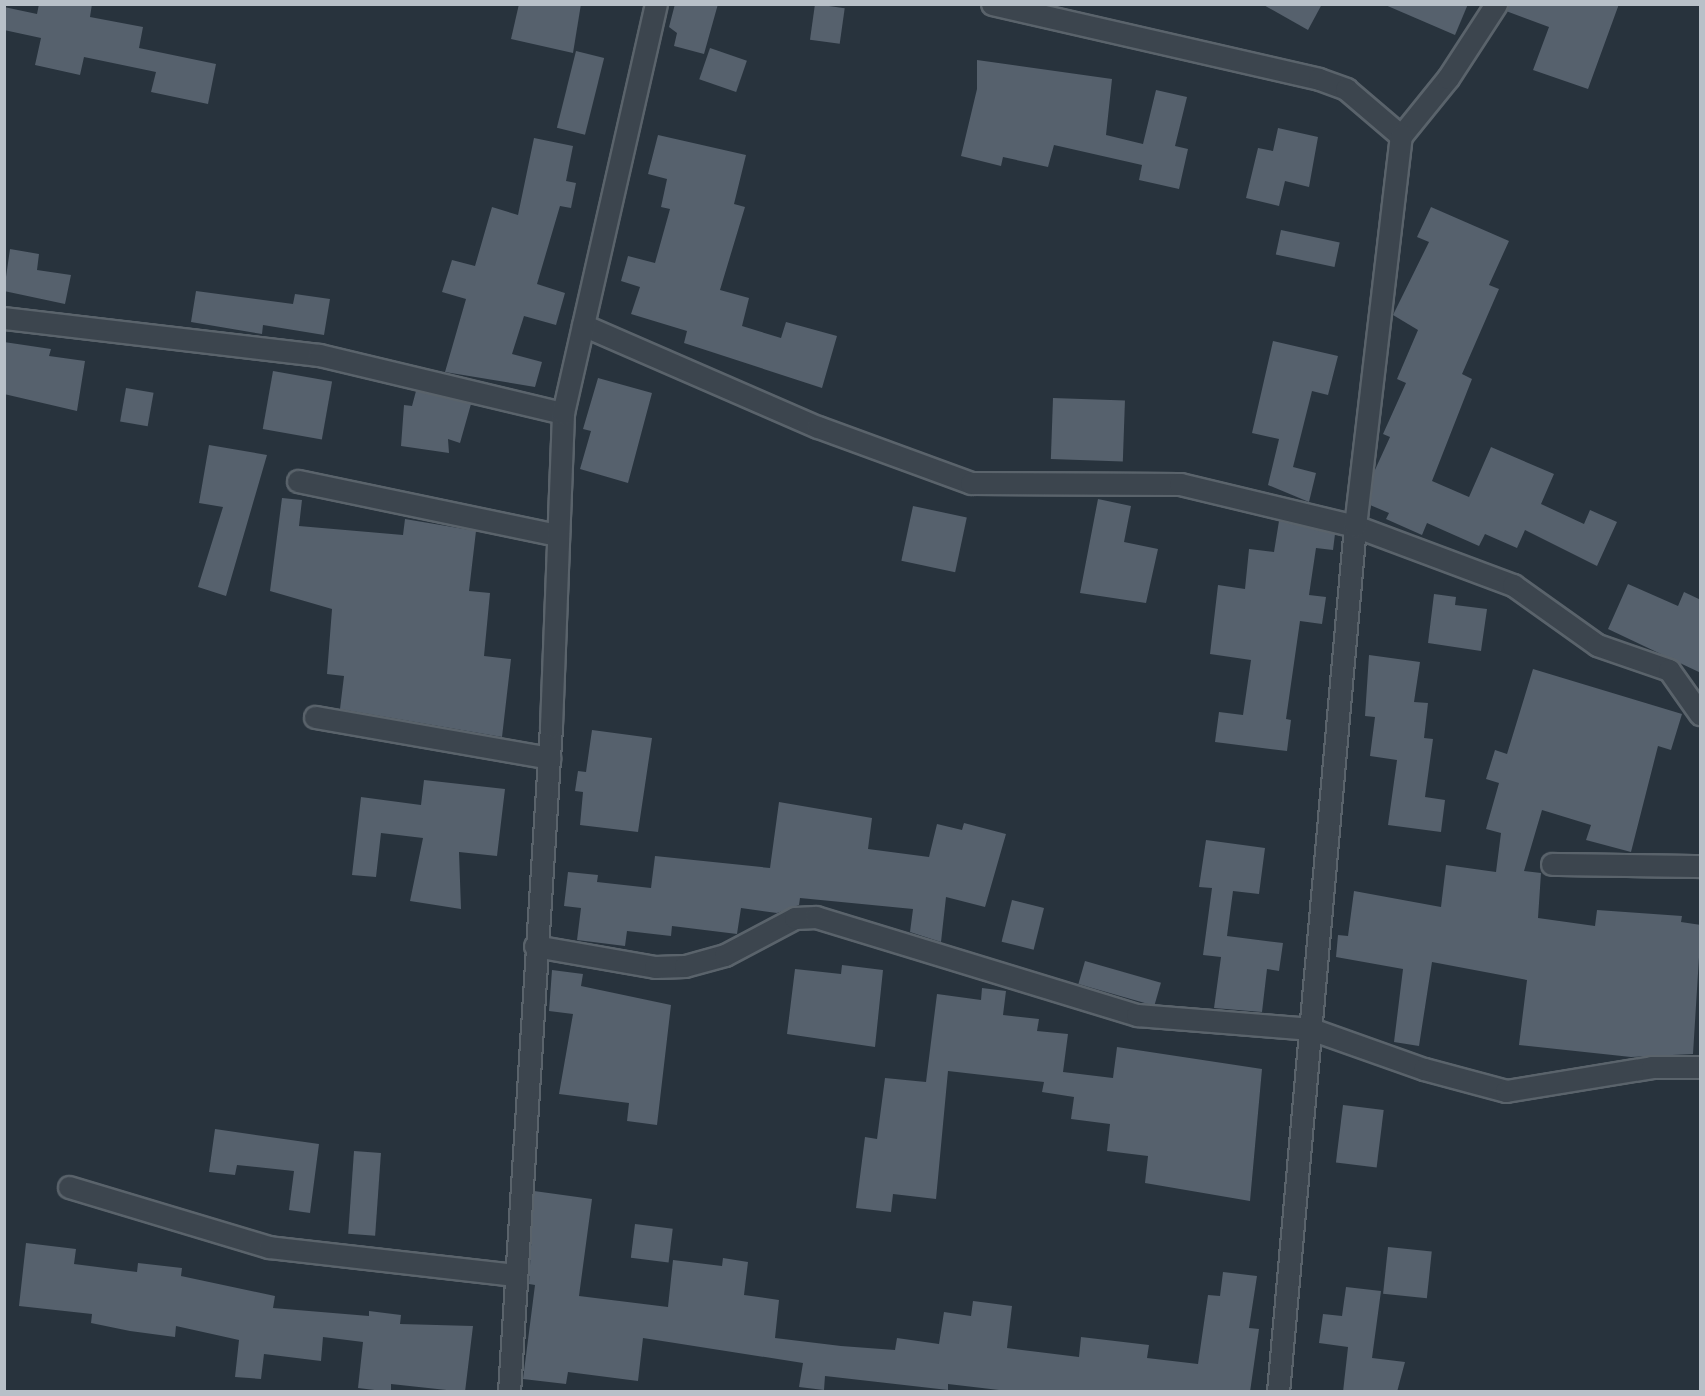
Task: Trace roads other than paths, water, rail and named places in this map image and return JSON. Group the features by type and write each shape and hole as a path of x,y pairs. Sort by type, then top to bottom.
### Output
{"street":[{"path":"509,1392 535,946 549,758 563,413 656,4"},
{"path":"992,4 1319,79 1346,90 1401,136"},
{"path":"1278,1392 1356,526 1401,136 1496,4"},
{"path":"4,318 319,355 563,413"},
{"path":"584,326 818,427 970,483 1109,488 1180,484 1356,526 1514,585 1597,645 1669,670 1701,714"},
{"path":"298,481 557,535"},
{"path":"315,717 549,758"},
{"path":"1552,864 1701,866"},
{"path":"535,946 655,967 685,966 725,955 795,918 816,917 1137,1015 1311,1029 1424,1069 1506,1091 1652,1067 1701,1067"},
{"path":"69,1187 269,1247 515,1275"}]}
